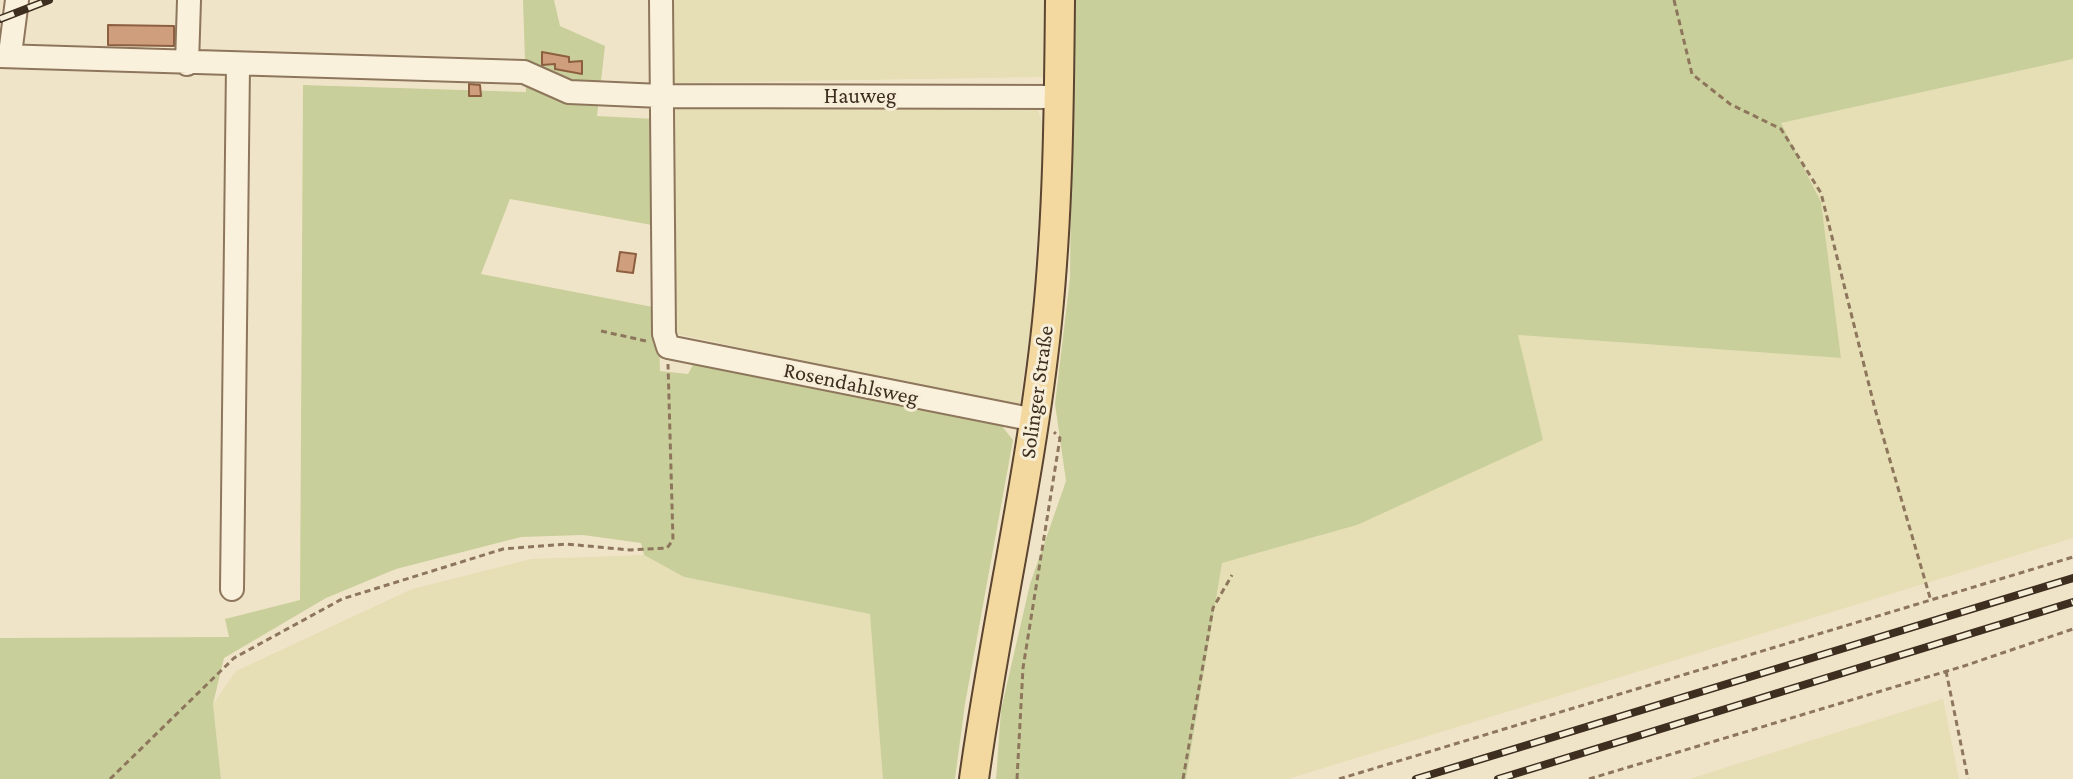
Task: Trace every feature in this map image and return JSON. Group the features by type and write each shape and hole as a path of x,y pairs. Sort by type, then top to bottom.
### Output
{"main road":[{"name":"Solinger Straße","path":"974,779 998,623 1035,420 1056,226 1060,0"}],"street":[{"path":"17,0 5,55 238,65 232,589"},
{"path":"187,64 189,0"},
{"path":"661,0 664,334 668,347"},
{"name":"Hauweg","path":"238,65 524,72 569,92 661,96 1059,97"},
{"name":"Rosendahlsweg","path":"668,347 1035,420"}],"path":[{"path":"1674,0 1692,74 1730,104 1781,129 1821,193 1875,409 1931,601"},
{"path":"110,779 234,658 342,599 503,549 566,544 630,550 667,548 673,540 668,347 601,331"},
{"path":"1017,779 1023,668 1060,438 1049,426 1035,420"},
{"path":"1339,779 2073,557"},
{"path":"1183,779 1213,608 1232,575"},
{"path":"1589,779 1946,671 2073,629"},
{"path":"1946,671 1968,779"}],"shaded area":[{"path":"673,0 1045,0 1046,77 673,83"},
{"path":"2073,59 2073,538 1288,779 1186,779 1222,563 1357,525 1518,335 1841,358 1821,202 1781,123"},
{"path":"678,105 1037,108 1045,131 1031,325 1019,408 677,334 670,329 674,113"},
{"path":"644,555 684,577 870,614 889,779 221,779 213,704 236,671 412,589 531,559"},
{"path":"1943,699 1959,779 1689,779"}],"green space":[{"path":"523,0 554,0 560,26 605,46 597,116 656,119 657,226 510,199 481,274 658,308 660,371 688,374 696,359 1001,425 1013,440 965,704 955,779 883,779 870,614 684,577 644,555 641,543 583,535 521,537 396,569 326,598 224,658 213,704 221,779 0,779 0,638 229,637 225,619 300,600 303,85 526,92"},
{"path":"1073,0 2073,0 2073,59 1781,123 1821,202 1841,358 1518,335 1543,440 1357,525 1222,563 1186,779 996,779 1001,710 1030,584 1066,481 1055,404 1070,278"}],"building":[{"path":"108,25 174,26 174,46 108,45"},
{"path":"542,52 569,57 569,62 582,61 582,74 555,69 555,64 542,65"},
{"path":"469,84 480,85 481,96 469,96"},
{"path":"620,252 636,254 633,273 617,271"}],"railway":[{"path":"0,19 49,0"},
{"path":"1416,779 2073,578"},
{"path":"1498,779 2073,602"}]}
